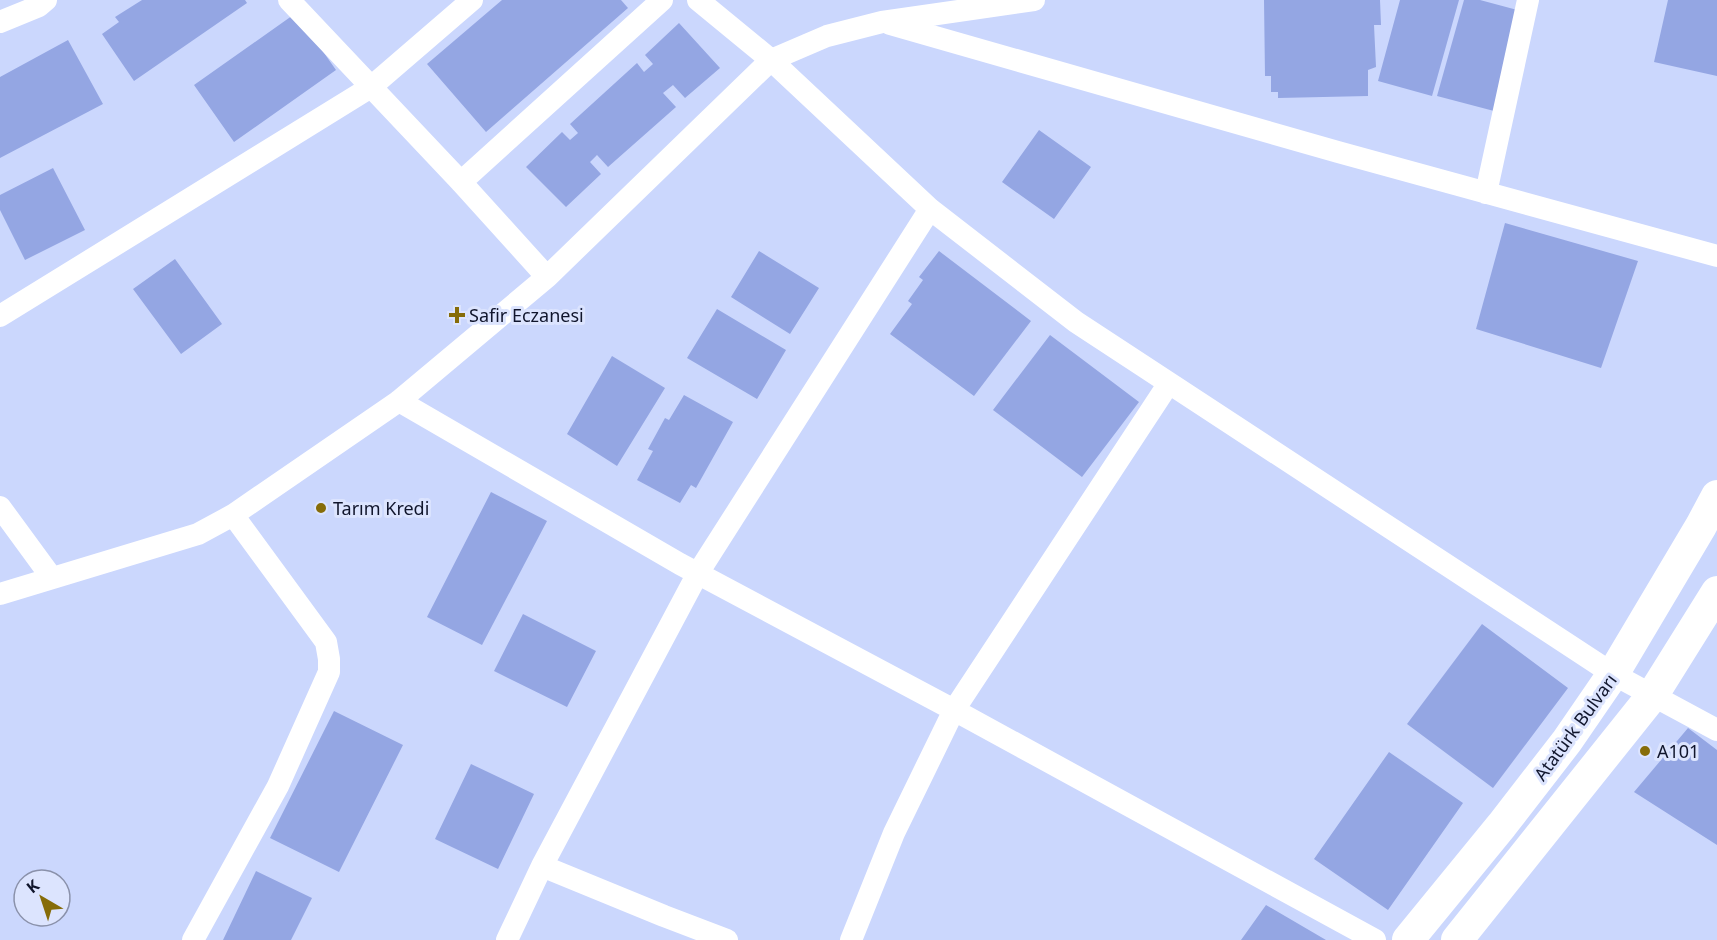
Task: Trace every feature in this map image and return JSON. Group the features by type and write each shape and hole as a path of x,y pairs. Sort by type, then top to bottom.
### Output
{"main road":[{"name":"Atatürk Bulvarı","path":"1408,940 1568,741 1613,674 1717,496"},
{"path":"1457,940 1652,696 1717,591"}],"street":[{"path":"0,22 39,6 46,0"},
{"path":"289,0 461,182 547,277"},
{"path":"0,316 370,87 472,0"},
{"path":"461,182 662,0"},
{"path":"698,0 771,60 930,209 1076,322 1613,674 1717,730"},
{"path":"0,594 198,534 233,514 399,401 547,277 771,60 827,36 882,22 1034,0"},
{"path":"1486,193 1528,0"},
{"path":"882,22 1717,256"},
{"path":"507,940 542,867 698,573 930,209"},
{"path":"851,940 894,833 954,710 1169,383"},
{"path":"399,401 698,573 1375,940"},
{"path":"0,507 52,578"},
{"path":"193,940 278,786 329,672 326,642 233,514"},
{"path":"542,867 727,940"}],"building":[{"path":"142,0 245,0 247,3 134,81 102,34 119,22 115,17"},
{"path":"502,0 621,0 628,8 486,132 427,64"},
{"path":"1264,0 1380,0 1381,25 1374,25 1376,67 1368,70 1368,96 1278,98 1278,92 1271,92 1271,76 1265,76"},
{"path":"1400,0 1459,0 1432,96 1378,81"},
{"path":"1464,0 1480,0 1521,11 1494,111 1437,96"},
{"path":"1668,0 1717,0 1717,76 1654,62"},
{"path":"296,13 336,70 234,142 194,85"},
{"path":"679,23 720,68 685,98 673,85 663,93 676,107 608,167 597,155 590,162 601,174 566,207 526,167 562,132 570,140 578,133 570,124 637,63 644,72 653,64 645,55"},
{"path":"68,40 103,104 0,158 0,77"},
{"path":"1039,130 1091,167 1054,219 1002,182"},
{"path":"53,168 85,230 25,260 0,210 0,195"},
{"path":"1505,223 1638,261 1601,368 1476,329"},
{"path":"759,251 819,288 790,334 731,297"},
{"path":"939,251 1031,321 974,396 890,334 912,304 908,301 923,280 919,277"},
{"path":"175,259 222,324 181,354 133,289"},
{"path":"717,309 786,350 757,399 687,358"},
{"path":"1050,335 1139,402 1082,477 993,410"},
{"path":"612,356 665,388 617,466 567,434"},
{"path":"684,395 733,422 696,488 691,485 680,503 637,480 653,451 648,449 665,418 669,420"},
{"path":"491,492 547,521 482,645 427,617"},
{"path":"523,614 596,651 567,707 494,671"},
{"path":"1482,624 1568,688 1493,788 1407,724"},
{"path":"334,711 403,745 339,872 270,838"},
{"path":"1688,728 1717,750 1717,845 1634,792"},
{"path":"1389,752 1463,803 1388,910 1314,859"},
{"path":"471,764 534,794 498,869 435,839"},
{"path":"256,871 312,898 291,940 223,940"},
{"path":"1266,905 1326,940 1241,940"}],"place":[{"name":"Safir Eczanesi","path":"457,315"},
{"name":"Tarım Kredi","path":"321,508"},
{"name":"A101","path":"1645,751"}]}
